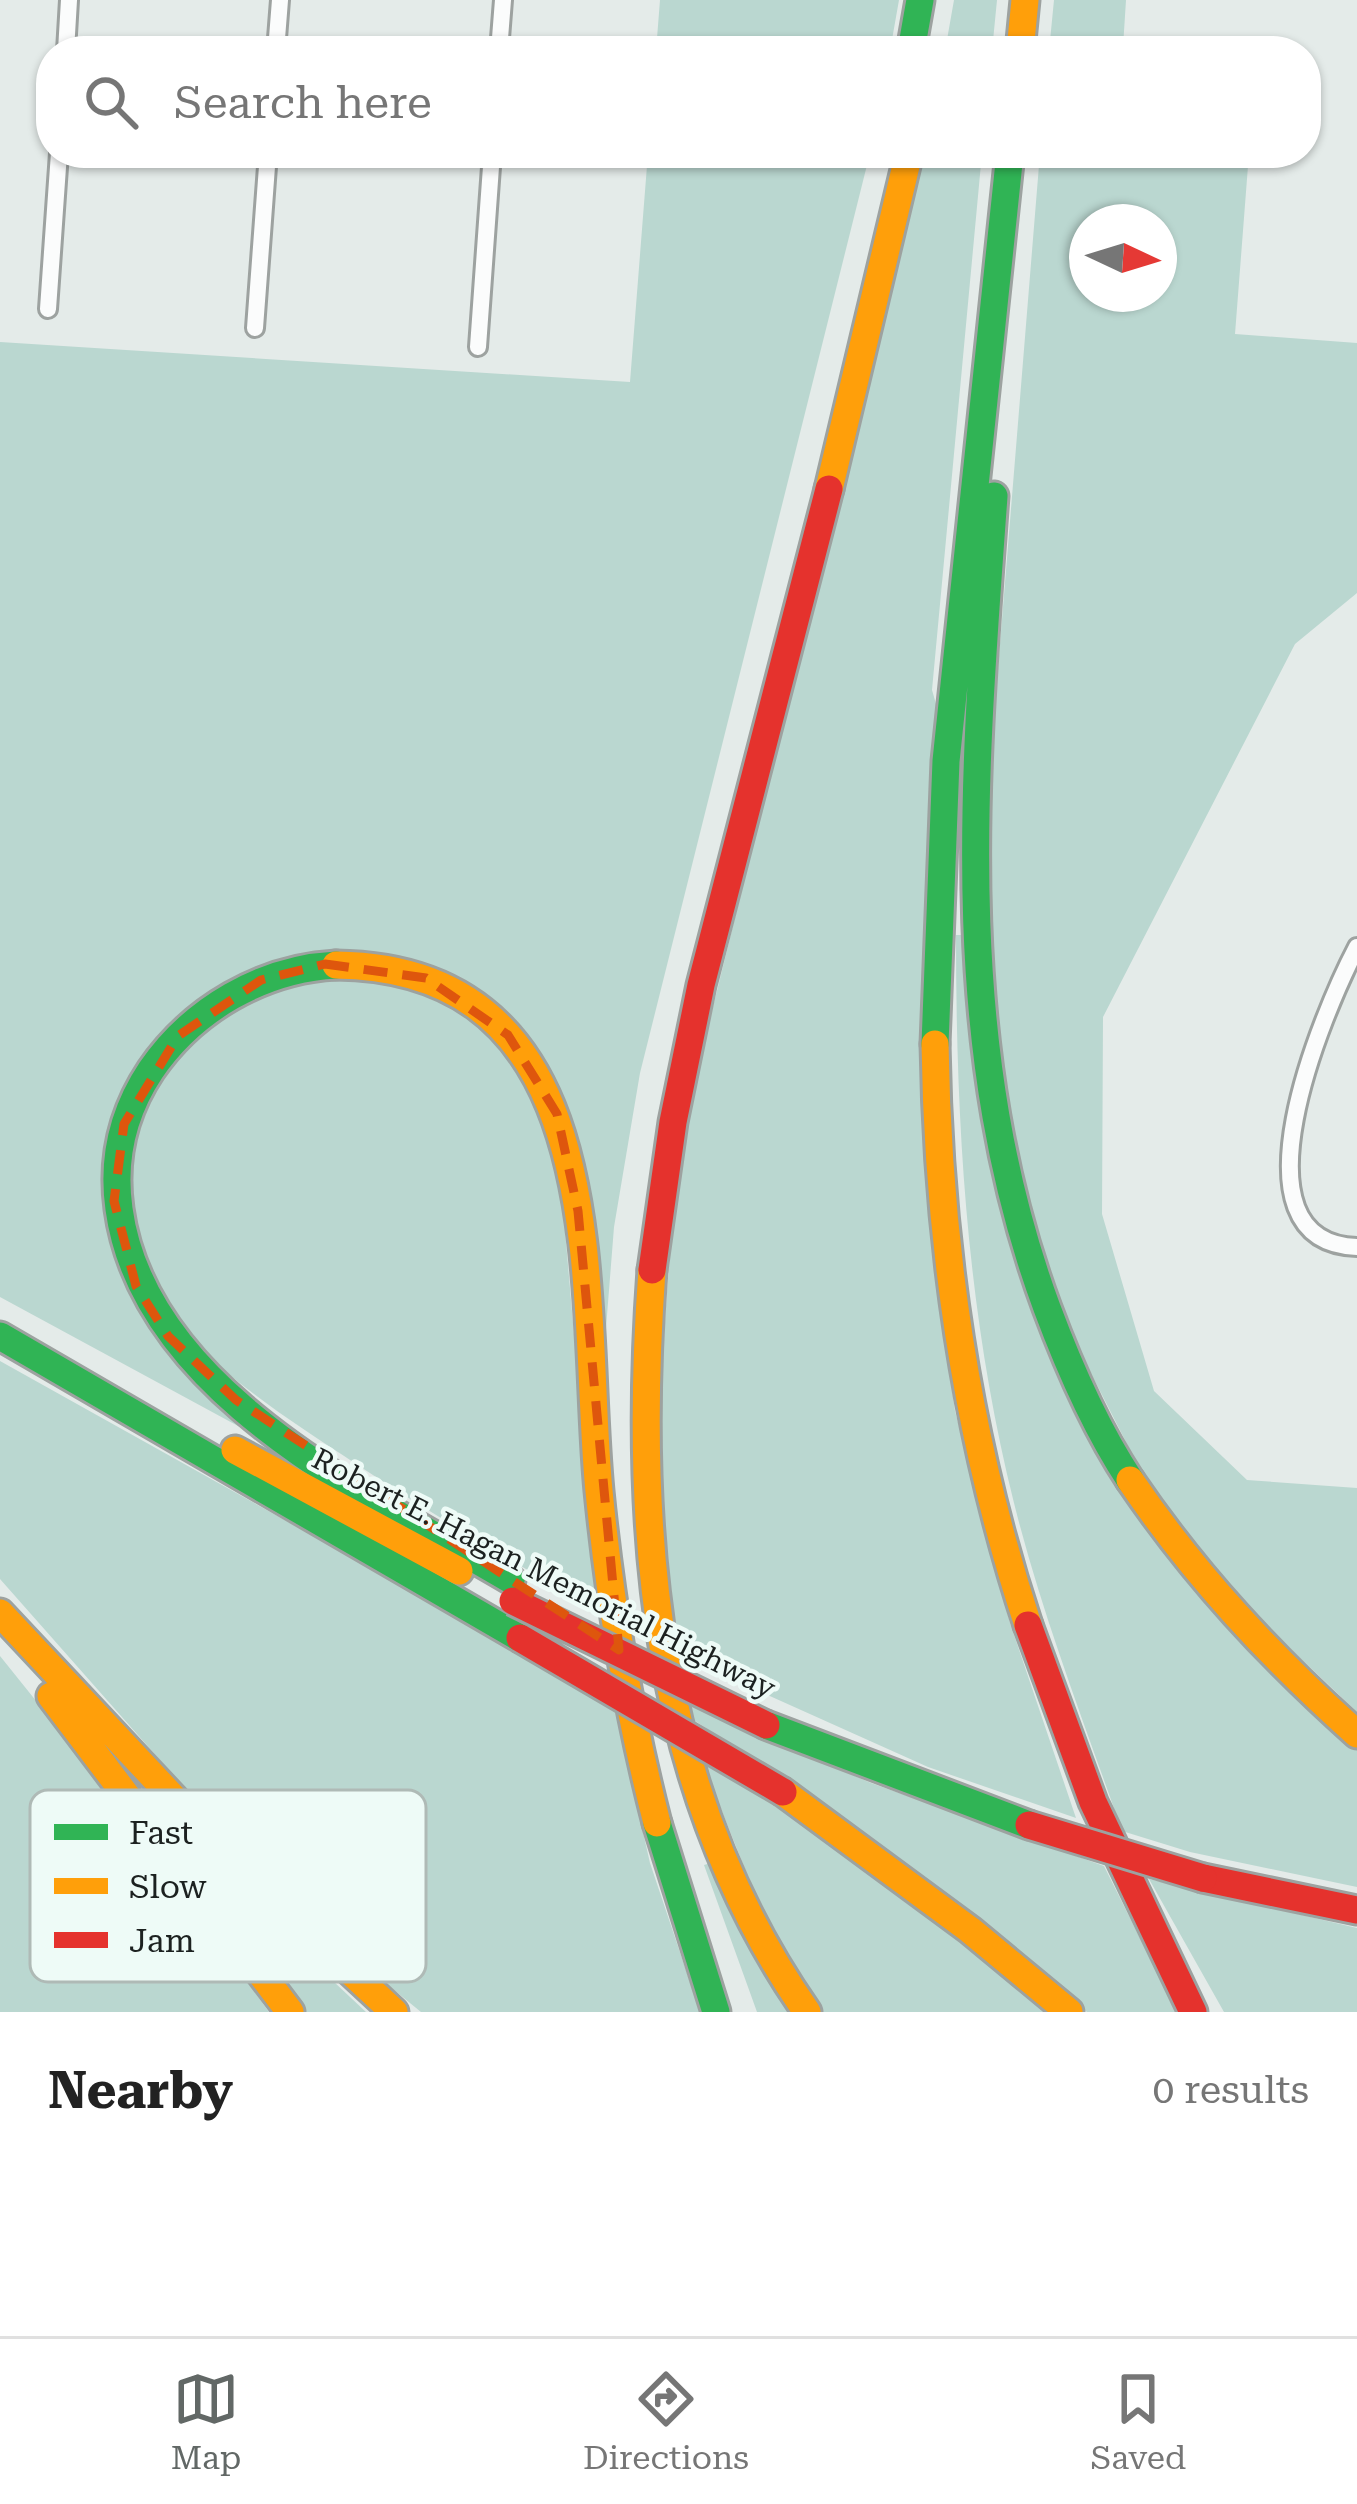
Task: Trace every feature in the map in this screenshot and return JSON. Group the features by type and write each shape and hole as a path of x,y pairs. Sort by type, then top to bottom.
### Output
{"highway":[{"path":"914,36 920,0"},
{"path":"931,36 938,0"},
{"path":"1021,36 1025,0"},
{"path":"732,2012 691,1893 664,1793 635,1616 628,1383 633,1270 651,1142 679,1006 854,322 888,168"},
{"path":"807,2012 744,1905 687,1762 660,1651 647,1548 644,1360 656,1216 685,1052 905,168"},
{"path":"1009,168 990,311 938,890 936,1127 948,1270 971,1413 1027,1631 1082,1783 1192,2012"},
{"path":"1006,195 1008,291 972,838 978,1013 994,1141 1045,1312 1090,1413 1136,1492 1244,1631 1357,1734"},
{"path":"512,1590 315,1459 236,1400 168,1336 136,1286 114,1201 124,1124 137,1094 178,1036 205,1012 261,980 326,964 388,968 426,978 508,1035 550,1097 566,1142 576,1194 605,1550 633,1731 680,1908 716,2012"},
{"name":"Robert E. Hagan Memorial Highway","path":"0,1323 512,1590 630,1661 766,1725 1029,1825 1203,1878 1357,1910"},
{"path":"0,1336 28,1357 783,1792 955,1918 1069,2012"},
{"path":"0,1613 163,1790"},
{"path":"0,1627 123,1790"},
{"path":"267,1982 290,2012"},
{"path":"358,1982 394,2012"}],"street":[{"path":"67,36 69,0"},
{"path":"277,36 280,0"},
{"path":"501,36 503,0"},
{"path":"49,309 58,168"},
{"path":"255,328 267,168"},
{"path":"478,347 491,168"},
{"path":"1357,947 1322,1023 1294,1126 1288,1176 1293,1207 1310,1231 1326,1242 1357,1247"}],"highlighted area":[{"path":"325,964 426,978 508,1035 557,1114 578,1211 619,1650 236,1400 168,1336 136,1286 114,1201 124,1124 178,1036 261,980"}],"green space":[{"path":"660,0 899,0 893,36 657,36"},
{"path":"954,0 997,0 993,36 948,36"},
{"path":"1054,0 1126,0 1124,36 1050,36"},
{"path":"647,168 866,168 640,1073 614,1227 603,1366 545,1060 352,953 154,1045 112,1242 262,1439 0,1297 0,342 630,382"},
{"path":"920,168 981,168 932,690 938,711 929,1220 955,1411 1010,1623 1076,1818 928,1767 674,1653 663,1515 662,1378 671,1241 689,1104"},
{"path":"1039,168 1248,168 1235,334 1357,343 1357,593 1295,644 1103,1017 1102,1214 1154,1391 1247,1480 1357,1488 1357,1712 1215,1577 1151,1491 1049,1291 1015,1161 990,1017 984,840"},
{"path":"956,935 964,935 1077,1412 1357,1746 1357,1887 1190,1852 1122,1831 1037,1586 998,1433 967,1221"},
{"path":"320,977 413,991 480,1026 507,1052 546,1125 560,1173 598,1611 416,1502 262,1400 180,1326 151,1282 133,1234 130,1179 144,1118 157,1088 191,1042 212,1024 262,996"},
{"path":"0,1361 614,1704 650,1863 700,2012 421,2012 384,1982 426,1982 426,1790 186,1790 0,1579"},
{"path":"0,1656 108,1790 30,1790 30,1982 247,1982 269,2012 0,2012"},
{"path":"686,1704 871,1783 1104,1866 1177,2012 1087,2012 893,1857 689,1717"},
{"path":"699,1754 819,1832 1051,2012 819,2012 773,1939"},
{"path":"711,1863 794,2012 757,2012 704,1865"},
{"path":"1149,1879 1357,1928 1357,2012 1224,2012"},
{"path":"280,1982 334,1982 366,2012 303,2012"}],"traffic: fast":[{"path":"914,36 920,0"},
{"path":"935,1044 946,761 1008,168"},
{"path":"994,496 980,702 976,906 995,1108 1016,1208 1047,1308 1084,1396 1130,1480"},
{"path":"336,965 282,975 232,996 187,1028 151,1070 127,1119 117,1172 119,1209 137,1274 171,1332 216,1384 271,1431 331,1474 511,1580"},
{"path":"0,1336 520,1638"},
{"path":"766,1725 1029,1825"},
{"path":"657,1823 716,2012"}],"traffic: slow":[{"path":"1021,36 1025,0"},
{"path":"829,489 905,168"},
{"path":"336,965 428,980 494,1021 539,1081 567,1156 582,1239 609,1575 629,1700 657,1823"},
{"path":"935,1044 942,1192 959,1338 988,1483 1028,1625"},
{"path":"652,1270 647,1464 652,1561 665,1656 685,1749 715,1840 755,1928 807,2012"},
{"path":"235,1450 459,1571"},
{"path":"1130,1480 1236,1614 1357,1734"},
{"path":"0,1613 166,1790"},
{"path":"51,1696 122,1790"},
{"path":"783,1792 970,1930 1069,2012"},
{"path":"267,1982 290,2012"},
{"path":"362,1982 394,2012"}],"traffic: jam":[{"path":"652,1270 673,1122 701,985 829,489"},
{"path":"513,1601 766,1725"},
{"path":"1028,1625 1093,1802 1193,2012"},
{"path":"520,1638 783,1792"},
{"path":"1029,1825 1203,1878"},
{"path":"1203,1878 1357,1910"}]}
